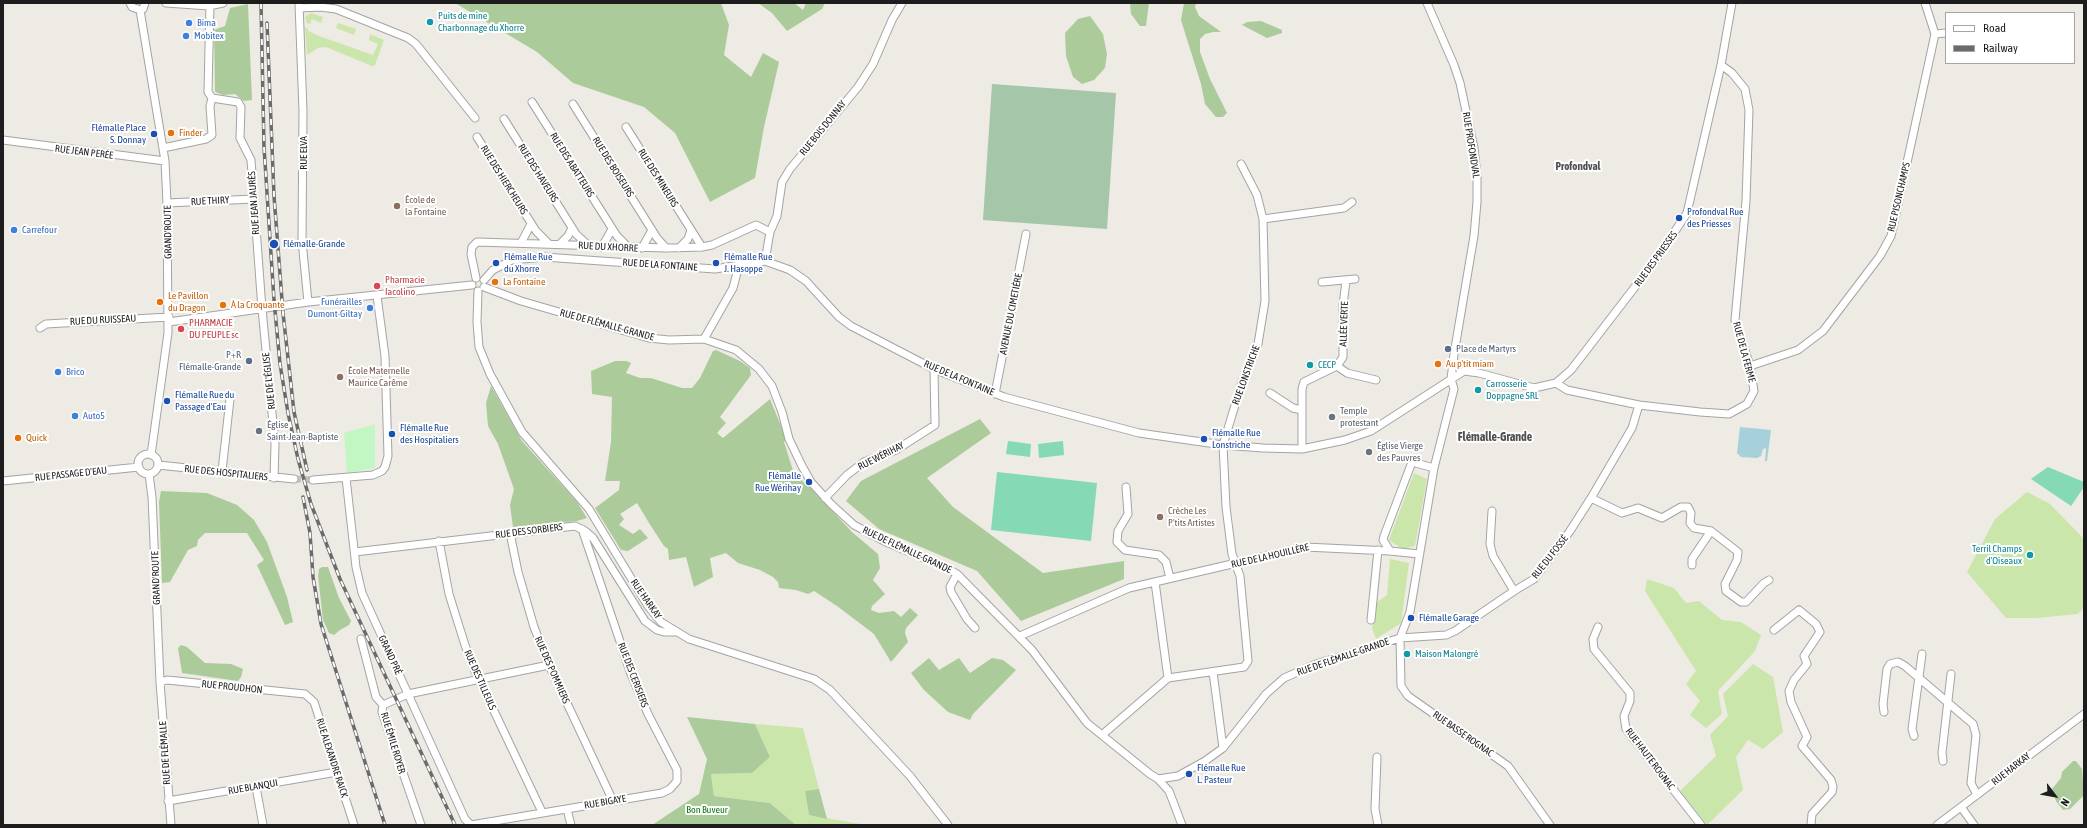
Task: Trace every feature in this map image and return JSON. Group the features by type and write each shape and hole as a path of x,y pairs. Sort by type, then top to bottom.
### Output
{"street":[{"path":"130,3 135,10 140,10 143,9 145,3"},
{"path":"166,3 223,3"},
{"name":"RUE BOIS DONNAY","path":"765,261 770,232 776,220 782,182 790,168 858,87 873,64 892,20 902,3"},
{"name":"RUE PROFONDVAL","path":"1427,3 1454,65 1460,83 1474,148 1478,176 1474,236 1460,318 1452,379"},
{"name":"RUE DES PRIESSES","path":"1452,379 1464,371 1479,373 1534,388 1556,383 1571,370 1622,305 1684,220 1694,189 1721,65 1732,3"},
{"path":"1925,3 1936,34 1945,34"},
{"path":"163,148 206,139 212,135 210,106 212,98 208,92 210,4"},
{"path":"300,6 336,9 408,38 416,44 475,118"},
{"name":"RUE ELVA","path":"300,6 303,111 302,241 308,302"},
{"name":"GRAND'ROUTE","path":"140,10 165,161 167,203 169,320 160,402 151,455"},
{"name":"RUE PISONCHAMPS","path":"1750,366 1798,350 1823,331 1880,256 1891,236 1936,34"},
{"name":"RUE DE LA FERME","path":"1556,383 1567,390 1639,405 1729,414 1747,404 1754,391 1750,366 1734,320 1746,201 1749,110 1745,89 1732,73 1721,65"},
{"name":"RUE JEAN JAURÈS","path":"212,98 235,101 240,107 240,138 251,160 262,309"},
{"name":"RUE DES ABATTEURS","path":"532,102 612,229 620,240 629,248"},
{"name":"RUE DES BOISEURS","path":"573,104 652,230 666,248"},
{"name":"RUE DES HAVEURS","path":"504,119 572,228 589,246"},
{"name":"RUE DES MINEURS","path":"626,127 702,247"},
{"name":"RUE DES HIERCHEURS","path":"477,137 531,224 538,234 550,244"},
{"name":"RUE JEAN PERÉE","path":"3,140 165,161"},
{"name":"RUE LONSTRICHE","path":"1168,678 1244,667 1248,661 1240,576 1232,554 1226,507 1223,445 1242,382 1259,339 1265,300 1264,219 1256,195 1241,164"},
{"name":"RUE THIRY","path":"167,203 254,199"},
{"path":"1264,219 1344,208 1352,202"},
{"name":"RUE DES HIERCHEURS","path":"521,243 531,224"},
{"name":"RUE DU XHORRE","path":"481,284 471,254 472,247 477,242 560,244 629,248 679,248 702,247 721,241 751,225 759,225 770,232"},
{"path":"560,244 568,236 572,228"},
{"path":"602,247 612,229"},
{"path":"642,248 652,230"},
{"path":"679,248 688,239 690,230"},
{"name":"AVENUE DU CIMETIÈRE","path":"995,394 1026,234"},
{"name":"RUE DE LA FONTAINE","path":"377,296 472,285 473,281 481,284 493,270 512,260 544,257 716,269 765,261 790,270 806,281 838,317 851,326 934,369 995,394 1139,433 1223,445 1263,448 1302,448 1345,440 1371,430 1452,379"},
{"path":"704,339 733,288 739,265"},
{"path":"1322,282 1355,279"},
{"name":"ALLÉE VERTE","path":"1337,366 1343,357 1343,305 1346,281"},
{"name":"RUE DE FLÉMALLE-GRANDE","path":"481,284 521,301 649,338 668,340 704,339 736,350 759,369 772,386 782,412 789,439 802,466 812,482 825,498 854,525 884,542 947,568 957,574 1013,632 1020,636 1087,723 1158,779 1169,790 1182,825"},
{"name":"RUE HARKAY","path":"481,284 477,322 479,347 490,374 522,432 590,509 648,606 661,622 689,640 814,679 830,690 845,704 910,776 948,825"},
{"path":"169,320 308,302 377,296 385,356 386,463 382,471 373,475 313,480"},
{"name":"RUE DE L'ÉGLISE","path":"262,309 275,444 274,478"},
{"name":"RUE DU RUISSEAU","path":"40,328 46,324 169,320"},
{"path":"1302,448 1304,382 1337,366 1347,373 1376,380"},
{"name":"RUE WÉRIHAY","path":"825,498 847,475 864,462 896,450 935,425 934,369"},
{"name":"RUE DE FLÉMALLE-GRANDE","path":"1158,779 1178,776 1206,761 1223,748 1266,694 1284,678 1316,664 1400,638 1410,612 1434,468 1452,404 1454,389 1452,379"},
{"path":"1270,393 1292,408 1302,410"},
{"path":"222,472 230,399"},
{"name":"RUE DU FOSSÉ","path":"1400,638 1446,635 1455,631 1534,579 1591,498 1632,428 1639,405"},
{"path":"151,455 157,460 158,465 156,470 149,474 141,471 139,467 141,457 151,455"},
{"path":"1390,551 1383,540 1412,462 1434,468"},
{"name":"RUE DES HOSPITALIERS","path":"158,465 294,479"},
{"name":"RUE PASSAGE D'EAU","path":"3,481 139,467"},
{"name":"GRAND'ROUTE","path":"149,474 152,497 160,682"},
{"name":"GRAND PRÉ","path":"346,478 354,552 358,578 364,599 467,823"},
{"path":"1126,487 1128,514 1118,531 1117,542 1127,550 1159,555 1166,562 1170,578"},
{"path":"1591,498 1622,513 1638,508 1662,518 1680,507 1686,506 1690,511 1690,523 1696,530 1711,531 1733,548 1738,554 1725,584 1726,591 1741,602 1746,602 1764,583 1769,580"},
{"path":"1492,511 1490,544 1493,556 1514,591"},
{"name":"RUE DES SORBIERS","path":"354,552 571,526 582,528"},
{"path":"582,528 593,538 645,621 658,630 664,632 675,632"},
{"name":"RUE DES CERISIERS","path":"582,528 631,674 678,773 677,781 670,789 644,796"},
{"path":"1692,565 1692,559 1711,531"},
{"name":"RUE DES POMMIERS","path":"510,533 525,601 549,665 613,801"},
{"name":"RUE DES TILLEULS","path":"439,541 454,614 464,645 542,812"},
{"name":"RUE DE LA HOUILLÈRE","path":"1020,636 1129,588 1312,546 1419,554"},
{"path":"1371,620 1378,550"},
{"path":"957,574 950,587 951,592 975,628"},
{"path":"1102,735 1168,678 1155,582"},
{"path":"1774,630 1799,610 1816,624 1820,632 1804,656 1807,664 1794,680 1789,690 1791,702 1807,737 1802,746 1831,780 1833,787 1832,792 1812,814 1811,825"},
{"name":"RUE HAUTE ROGNAC","path":"1598,627 1593,639 1594,649 1630,692 1630,701 1624,716 1626,729 1701,825"},
{"name":"RUE BASSE ROGNAC","path":"1400,638 1401,686 1408,696 1508,766 1550,825"},
{"name":"RUE ÉMILE ROYER","path":"361,639 376,697 383,705 382,712 421,825"},
{"path":"1914,736 1912,729 1922,654"},
{"path":"1884,712 1883,704 1887,669 1890,664 1900,662 1969,719 1975,728 1970,783 1977,795"},
{"path":"383,705 408,694 549,665"},
{"path":"1213,672 1223,748"},
{"path":"1943,761 1942,753 1951,674"},
{"name":"RUE PROUDHON","path":"160,682 167,680 305,694"},
{"name":"RUE DE FLÉMALLE","path":"160,682 171,825"},
{"name":"RUE ALEXANDRE RAICK","path":"305,694 314,702 354,825"},
{"name":"RUE HARKAY","path":"1937,825 2084,714"},
{"path":"1377,757 1375,809 1378,825"},
{"name":"RUE BLANQUI","path":"168,801 337,772"},
{"path":"256,786 263,825"},
{"name":"RUE BIGAYE","path":"467,823 479,824 542,812 644,796"},
{"path":"1961,807 1974,825"},
{"path":"567,809 571,825"}],"green space":[{"path":"455,3 721,3 729,25 724,55 751,77 763,53 779,62 764,127 755,178 710,202 675,133 644,107 573,83 537,52"},
{"path":"758,3 794,3 803,10 806,3 825,3 822,9 787,31 772,13"},
{"path":"1130,3 1149,3 1146,26 1140,26 1131,14"},
{"path":"1184,3 1196,3 1195,7 1199,16 1221,32 1205,34 1200,39 1200,52 1210,79 1227,113 1223,117 1216,117 1205,104 1201,84 1181,20"},
{"path":"248,4 252,100 244,101 235,94 223,95 215,92 214,30 225,26 230,8"},
{"path":"311,13 323,17 321,23 312,19 310,24 307,23 305,17"},
{"path":"1090,16 1103,34 1107,54 1105,68 1094,80 1082,84 1073,77 1066,56 1065,33 1078,19"},
{"path":"1261,21 1282,30 1282,33 1267,38 1242,25 1247,22"},
{"path":"338,23 356,29 354,35 336,28"},
{"path":"305,27 308,31 319,36 373,55 378,44 369,40 370,34 384,40 375,65 372,66 326,47 318,48 307,55"},
{"path":"992,84 1116,93 1107,229 983,220"},
{"path":"716,350 740,361 750,368 751,375 720,417 726,423 717,433 723,438 770,399 786,439 784,442 794,474 811,488 852,532 878,554 880,568 873,580 885,594 872,606 871,610 879,613 894,611 901,617 910,608 918,615 906,628 905,633 908,642 891,662 874,634 837,606 814,591 808,594 796,590 779,588 778,582 773,577 760,570 738,563 726,553 710,558 713,577 694,587 686,557 669,560 668,549 664,546 637,503 620,514 624,519 619,525 633,534 640,529 648,538 628,551 621,550 595,508 619,490 620,481 605,481 611,442 612,397 592,394 591,371 615,361 626,361 631,363 626,373 640,378 651,378 682,388 692,388 700,378 713,351"},
{"path":"491,386 522,441 577,502 587,518 577,521 513,527 510,505 514,489 498,444 488,426 486,403"},
{"path":"980,419 991,433 927,478 953,507 1043,573 1124,561 1124,579 1021,621 977,571 879,529 846,501 861,481"},
{"path":"375,424 375,468 347,473 344,433"},
{"path":"1008,441 1031,444 1030,457 1006,454"},
{"path":"1063,441 1064,455 1039,458 1038,444"},
{"path":"2048,467 2084,482 2084,487 2071,506 2031,479"},
{"path":"997,472 1097,483 1091,541 991,530"},
{"path":"1414,473 1427,479 1415,546 1402,549 1389,540"},
{"path":"161,491 207,493 237,505 254,520 267,542 287,597 293,622 285,625 257,565 264,560 247,533 205,533 198,540 197,546 188,550 170,582 162,583 159,502"},
{"name":"Terril Champs d'Oiseaux","path":"2027,492 2050,504 2084,539 2084,607 2078,614 2036,618 2006,618 1967,572 1995,519"},
{"path":"1390,559 1409,563 1401,623 1376,639 1372,628 1376,603 1387,595"},
{"path":"322,567 328,567 339,598 351,621 349,625 334,635 329,633 323,620 318,576 319,569"},
{"path":"1647,579 1674,588 1686,603 1699,601 1722,620 1741,622 1761,635 1755,651 1718,691 1722,714 1706,728 1690,715 1700,701 1686,684 1696,671 1645,591"},
{"path":"181,645 187,647 205,663 231,664 243,669 241,677 238,681 182,673 178,648"},
{"path":"929,658 939,670 959,658 970,673 992,658 1003,660 1016,670 973,714 970,720 948,712 924,690 911,673"},
{"path":"1753,664 1773,677 1783,732 1763,749 1748,740 1736,757 1743,790 1707,825 1680,791 1716,756 1710,735 1728,716 1723,694"},
{"name":"Bon Buveur","path":"687,717 755,724 770,757 752,773 711,774 714,796 770,803 796,825 652,825 699,794 707,759"},
{"path":"755,724 803,728 819,789 805,791 809,815 866,825 796,825 770,803 714,796 711,774 752,773 770,757"},
{"path":"2073,761 2076,761 2082,769 2084,795 2070,809 2063,810 2056,801 2052,789 2061,778 2062,772"},
{"path":"819,789 827,819 809,815 805,791"}],"water":[{"path":"1740,427 1771,430 1767,461 1765,461 1766,448 1763,449 1761,456 1757,458 1741,457 1737,453"}],"tunnel":[{"path":"294,479 313,480"}],"railway":[{"path":"261,3 264,147 274,300 280,364 288,413 298,459 311,504 340,579 455,825"},
{"path":"267,23 274,196 283,313 294,412 307,470"},
{"path":"303,497 310,533 313,577 321,624 385,825"}],"place":[{"name":"Puits de mine Charbonnage du Xhorre","path":"430,22"},
{"name":"Bima","path":"189,23"},
{"name":"Mobitex","path":"186,36"},
{"name":"Finder","path":"171,133"},
{"name":"Flémalle Place S. Donnay","path":"154,134"},
{"name":"École de la Fontaine","path":"397,206"},
{"name":"Profondval Rue des Priesses","path":"1679,218"},
{"name":"Carrefour","path":"14,230"},
{"name":"Flémalle-Grande","path":"274,244"},
{"name":"Flémalle Rue du Xhorre","path":"496,263"},
{"name":"Flémalle Rue J. Hasoppe","path":"716,263"},
{"name":"La Fontaine","path":"495,282"},
{"name":"Pharmacie Iacolino","path":"377,286"},
{"name":"Le Pavillon du Dragon","path":"160,302"},
{"name":"À la Croquante","path":"223,305"},
{"name":"Funérailles Dumont-Giltay","path":"370,308"},
{"name":"PHARMACIE DU PEUPLE sc","path":"181,329"},
{"name":"Place de Martyrs","path":"1448,349"},
{"name":"P+R Flémalle-Grande","path":"249,361"},
{"name":"Au p'tit miam","path":"1438,364"},
{"name":"CECP","path":"1310,365"},
{"name":"Brico","path":"58,372"},
{"name":"École Maternelle Maurice Carême","path":"340,377"},
{"name":"Carrosserie Doppagne SRL","path":"1478,390"},
{"name":"Flémalle Rue du Passage d'Eau","path":"167,401"},
{"name":"Auto5","path":"75,416"},
{"name":"Temple protestant","path":"1332,417"},
{"name":"Église Saint-Jean-Baptiste","path":"259,431"},
{"name":"Flémalle Rue des Hospitaliers","path":"392,434"},
{"name":"Quick","path":"18,438"},
{"name":"Flémalle Rue Lonstriche","path":"1204,439"},
{"name":"Église Vierge des Pauvres","path":"1369,452"},
{"name":"Flémalle Rue Wérihay","path":"809,482"},
{"name":"Crèche Les P'tits Artistes","path":"1160,517"},
{"name":"Terril Champs d'Oiseaux","path":"2030,555"},
{"name":"Flémalle Garage","path":"1411,618"},
{"name":"Maison Malongré","path":"1407,654"},
{"name":"Flémalle Rue L. Pasteur","path":"1189,774"}],"district":[{"name":"Profondval","path":"1578,167"},
{"name":"Flémalle-Grande","path":"1495,437"}]}
